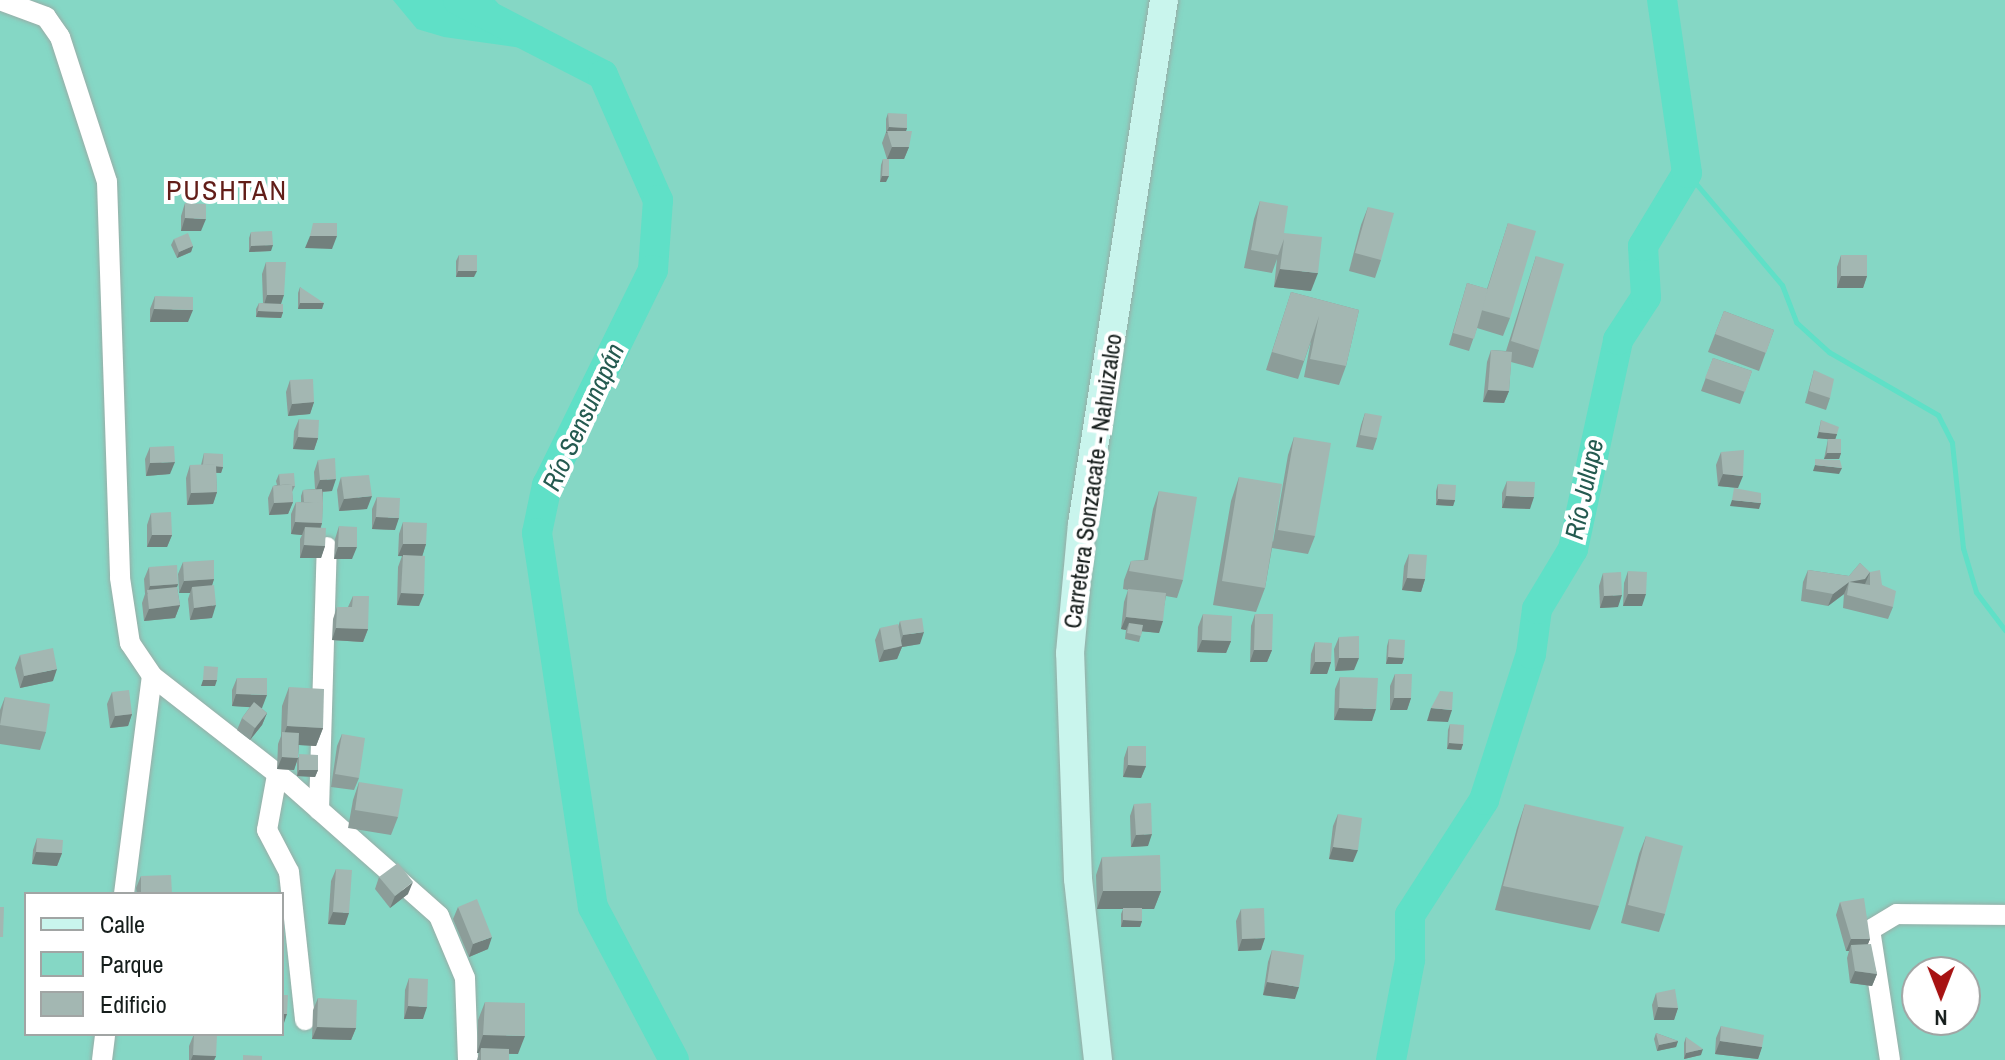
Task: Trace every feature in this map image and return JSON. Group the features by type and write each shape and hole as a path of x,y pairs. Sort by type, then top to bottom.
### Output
{"street":[{"path":"0,0 46,17 60,37 107,182 123,614 152,676 418,893 454,941 470,1013 468,1060"},
{"name":"Carretera Sonzacate - Nahuizalco","path":"1098,1060 1076,851 1070,653 1082,524 1164,0"},
{"path":"319,810 327,547"},
{"path":"124,892 152,676"},
{"path":"277,775 267,830 289,872 305,1020"},
{"path":"1890,1060 1870,930 1897,914 2005,915"},
{"path":"102,1060 105,1036"}],"green space":[{"path":"0,0 2005,0 2005,1060 0,1060"}],"shaded area":[{"path":"393,0 495,0 510,17 543,27 545,35 529,49 444,37 417,29"}],"building":[{"path":"888,113 907,114 907,128 889,127"},
{"path":"887,131 912,131 909,147 892,147"},
{"path":"883,159 889,159 889,176 882,176"},
{"path":"1260,201 1288,206 1284,233 1322,237 1318,273 1280,269 1284,239 1278,255 1251,250"},
{"path":"185,203 206,204 206,219 185,218"},
{"path":"1368,207 1394,213 1381,260 1355,253"},
{"path":"313,223 337,223 337,236 310,236"},
{"path":"1508,223 1536,231 1510,318 1481,310"},
{"path":"272,231 273,245 251,246 251,232"},
{"path":"188,233 193,246 179,252 174,239"},
{"path":"459,255 477,255 477,271 458,271"},
{"path":"1841,255 1867,255 1867,276 1841,276"},
{"path":"1536,256 1564,264 1539,350 1511,341"},
{"path":"266,262 286,262 284,295 267,295"},
{"path":"1467,283 1488,289 1474,339 1453,333"},
{"path":"300,287 324,303 300,303"},
{"path":"1291,292 1359,310 1346,366 1310,359 1319,316 1304,361 1272,352"},
{"path":"155,296 193,297 193,310 154,309"},
{"path":"259,303 283,304 283,312 258,311"},
{"path":"1724,311 1774,330 1766,353 1715,334"},
{"path":"1491,350 1512,352 1509,391 1488,390"},
{"path":"1713,358 1752,371 1745,392 1705,378"},
{"path":"1814,370 1834,379 1830,398 1809,391"},
{"path":"313,379 314,402 292,404 290,380"},
{"path":"1365,413 1382,416 1377,438 1360,435"},
{"path":"299,419 319,420 318,438 298,437"},
{"path":"1821,420 1839,427 1837,434 1819,432"},
{"path":"1294,437 1331,443 1315,536 1278,530"},
{"path":"1828,439 1841,439 1841,453 1827,453"},
{"path":"174,446 175,462 150,463 150,447"},
{"path":"1744,450 1743,476 1723,474 1721,452"},
{"path":"204,453 223,454 223,467 203,465"},
{"path":"335,458 336,479 320,480 318,460"},
{"path":"1815,459 1840,460 1842,468 1815,465"},
{"path":"216,464 217,492 191,493 190,465"},
{"path":"294,473 295,486 280,485 279,474"},
{"path":"369,475 372,496 344,499 341,477"},
{"path":"1239,477 1282,484 1265,588 1222,581"},
{"path":"1507,481 1535,482 1534,497 1506,496"},
{"path":"292,484 293,502 274,503 273,486"},
{"path":"1438,484 1456,485 1455,500 1438,499"},
{"path":"1734,488 1761,493 1761,503 1732,500"},
{"path":"322,489 323,504 304,502 303,490"},
{"path":"1159,491 1197,497 1183,580 1129,571 1131,561 1148,560"},
{"path":"377,497 400,498 399,518 376,517"},
{"path":"296,502 323,503 322,523 295,522"},
{"path":"171,512 172,535 152,535 151,513"},
{"path":"403,522 427,523 426,544 403,544"},
{"path":"339,526 357,527 357,547 338,547"},
{"path":"305,527 326,528 325,546 304,545"},
{"path":"1409,554 1427,555 1425,579 1407,578"},
{"path":"403,555 425,556 424,594 401,593"},
{"path":"214,560 214,579 184,581 183,562"},
{"path":"1860,563 1870,572 1865,579 1849,582 1833,594 1806,589 1808,570 1849,576"},
{"path":"177,565 178,584 150,586 149,567"},
{"path":"1880,570 1882,585 1896,591 1893,607 1847,595 1849,582 1870,585 1870,572"},
{"path":"1628,571 1647,572 1646,594 1628,594"},
{"path":"1621,572 1622,595 1604,596 1603,573"},
{"path":"214,585 216,605 194,608 192,587"},
{"path":"177,587 180,605 149,609 147,590"},
{"path":"1128,589 1166,593 1163,621 1126,617"},
{"path":"353,596 369,596 368,629 336,628 337,607 352,607"},
{"path":"1203,614 1232,616 1231,641 1202,640"},
{"path":"1255,614 1273,614 1272,650 1254,650"},
{"path":"922,618 924,632 903,635 900,621"},
{"path":"1129,623 1143,625 1141,636 1127,633"},
{"path":"898,624 902,646 884,650 880,628"},
{"path":"1359,636 1359,658 1339,658 1339,637"},
{"path":"1389,639 1405,640 1404,658 1388,657"},
{"path":"1315,642 1332,643 1331,662 1315,662"},
{"path":"53,648 57,669 24,676 20,655"},
{"path":"204,666 218,667 217,680 203,680"},
{"path":"1395,674 1412,674 1411,698 1394,698"},
{"path":"1340,677 1378,678 1376,709 1339,708"},
{"path":"237,678 267,678 267,695 236,694"},
{"path":"289,687 324,689 323,728 287,726"},
{"path":"129,690 132,714 115,716 112,692"},
{"path":"1440,691 1453,692 1452,710 1431,708"},
{"path":"5,697 50,704 46,732 0,725"},
{"path":"254,702 267,713 255,728 242,718"},
{"path":"1450,724 1464,725 1463,744 1449,743"},
{"path":"282,732 299,733 298,758 282,757"},
{"path":"342,734 365,738 359,778 335,774"},
{"path":"1128,746 1146,746 1146,766 1128,765"},
{"path":"299,754 318,755 318,770 299,770"},
{"path":"359,782 403,789 398,817 355,810"},
{"path":"1151,803 1152,834 1136,835 1134,804"},
{"path":"1525,804 1624,827 1599,906 1503,886"},
{"path":"1338,814 1362,818 1358,850 1333,847"},
{"path":"1646,836 1683,846 1665,914 1628,905"},
{"path":"37,838 63,840 62,853 36,852"},
{"path":"1160,855 1161,891 1103,891 1102,857"},
{"path":"398,863 413,882 395,896 379,877"},
{"path":"336,869 352,870 349,913 333,912"},
{"path":"171,875 172,892 141,892 141,876"},
{"path":"1864,898 1870,939 1851,939 1840,902"},
{"path":"477,899 492,937 473,944 458,907"},
{"path":"0,907 4,907 3,937 0,937"},
{"path":"1123,908 1142,908 1142,921 1123,920"},
{"path":"1264,908 1265,938 1242,939 1241,909"},
{"path":"1871,944 1877,974 1855,971 1851,945"},
{"path":"1272,950 1304,955 1299,987 1267,982"},
{"path":"409,978 428,979 427,1007 408,1006"},
{"path":"1675,989 1678,1008 1658,1007 1656,993"},
{"path":"284,995 288,995 287,1014 284,1014"},
{"path":"318,998 357,1000 356,1028 317,1027"},
{"path":"485,1002 525,1003 525,1036 483,1035"},
{"path":"1721,1026 1764,1035 1762,1047 1720,1041"},
{"path":"1656,1033 1678,1041 1659,1045"},
{"path":"194,1036 217,1036 216,1056 193,1055"},
{"path":"1686,1037 1703,1049 1686,1053"},
{"path":"481,1048 509,1049 509,1060 481,1060"},
{"path":"243,1055 262,1056 262,1060 243,1060"}],"waterway":[{"name":"Río Sensunapán","path":"458,0 603,75 658,200 653,270 547,485 537,533 593,907 674,1060"},
{"name":"Río Julupe","path":"1391,1060 1410,960 1410,915 1484,800 1531,654 1537,609 1573,549 1618,340 1646,297 1643,246 1687,173 1662,0"},
{"path":"1687,173 1782,285 1796,322 1829,352 1938,415 1952,443 1963,548 1976,592 2005,630"}],"district":[{"name":"PUSHTAN","path":"227,190"}]}
